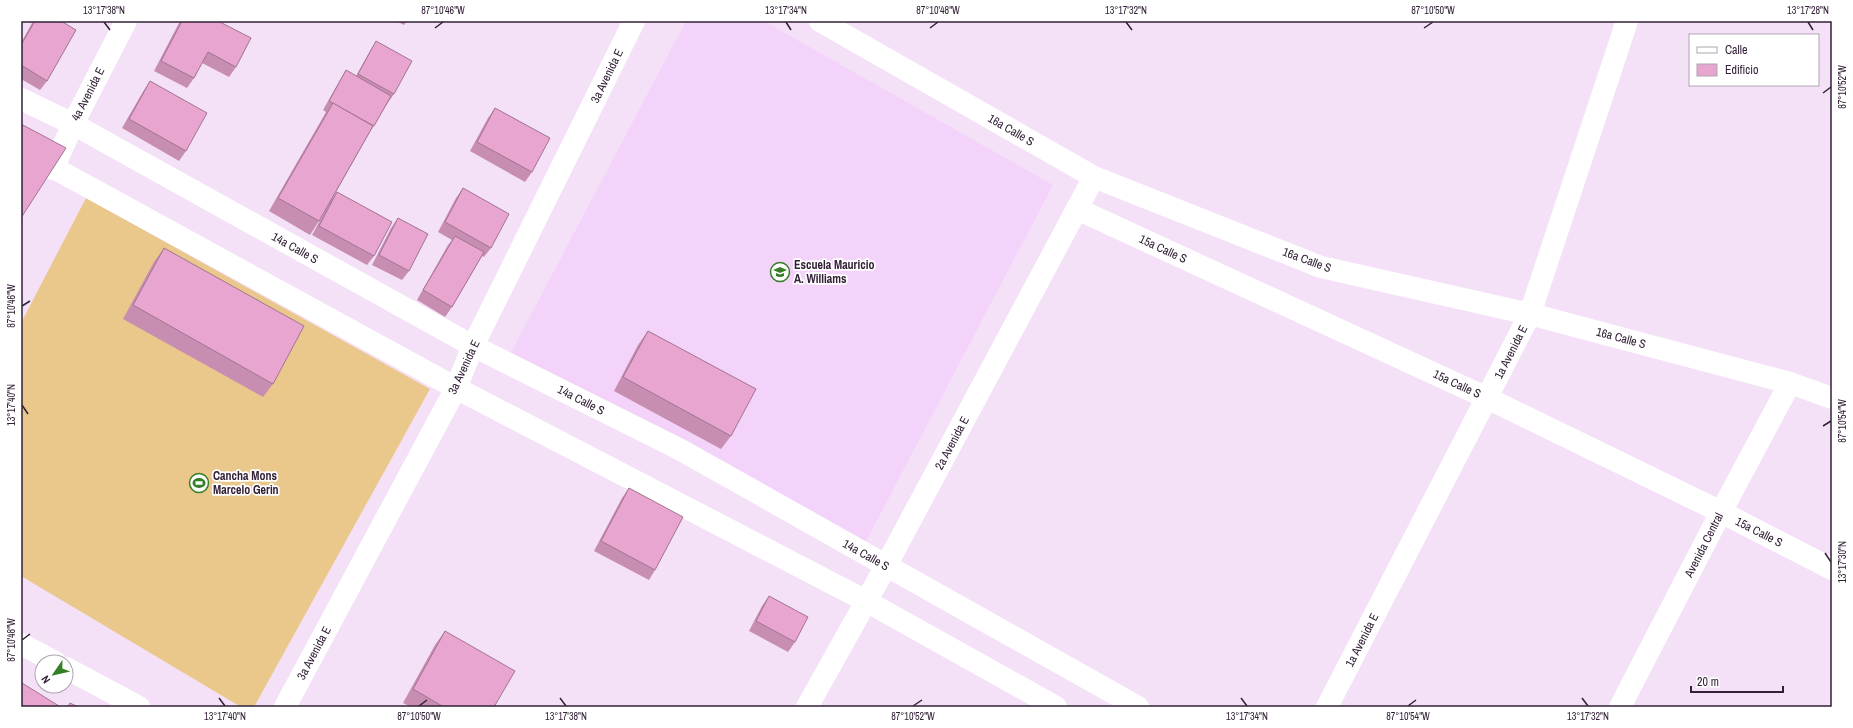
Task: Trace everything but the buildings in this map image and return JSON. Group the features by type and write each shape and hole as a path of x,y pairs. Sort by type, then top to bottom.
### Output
{"street":[{"name":"4a Avenida E","path":"54,169 73,124 126,21"},
{"name":"3a Avenida E","path":"285,707 456,388 473,346 634,21"},
{"name":"16a Calle S","path":"820,21 1094,177 1321,267 1530,314 1790,383 1832,398"},
{"name":"1a Avenida E","path":"1327,707 1530,314 1627,21"},
{"name":"14a Calle S","path":"21,99 73,124 473,346 681,450 1138,707"},
{"path":"21,150 456,388 866,601 1056,707"},
{"name":"2a Avenida E","path":"807,707 886,566 1094,177"},
{"name":"15a Calle S","path":"1077,209 1487,398 1721,512 1832,569"},
{"name":"Avenida Central","path":"1620,707 1790,383"},
{"path":"21,644 40,654"},
{"path":"74,672 139,707"}],"shaded area":[{"name":"Escuela Mauricio A. Williams","path":"686,21 764,21 1053,185 863,547 508,358"},
{"name":"Cancha Mons Marcelo Gerin","path":"86,198 430,389 254,707 241,707 21,576 21,323"}],"place":[{"name":"Escuela Mauricio A. Williams","path":"780,272"},
{"name":"Cancha Mons Marcelo Gerin","path":"199,483"}]}
